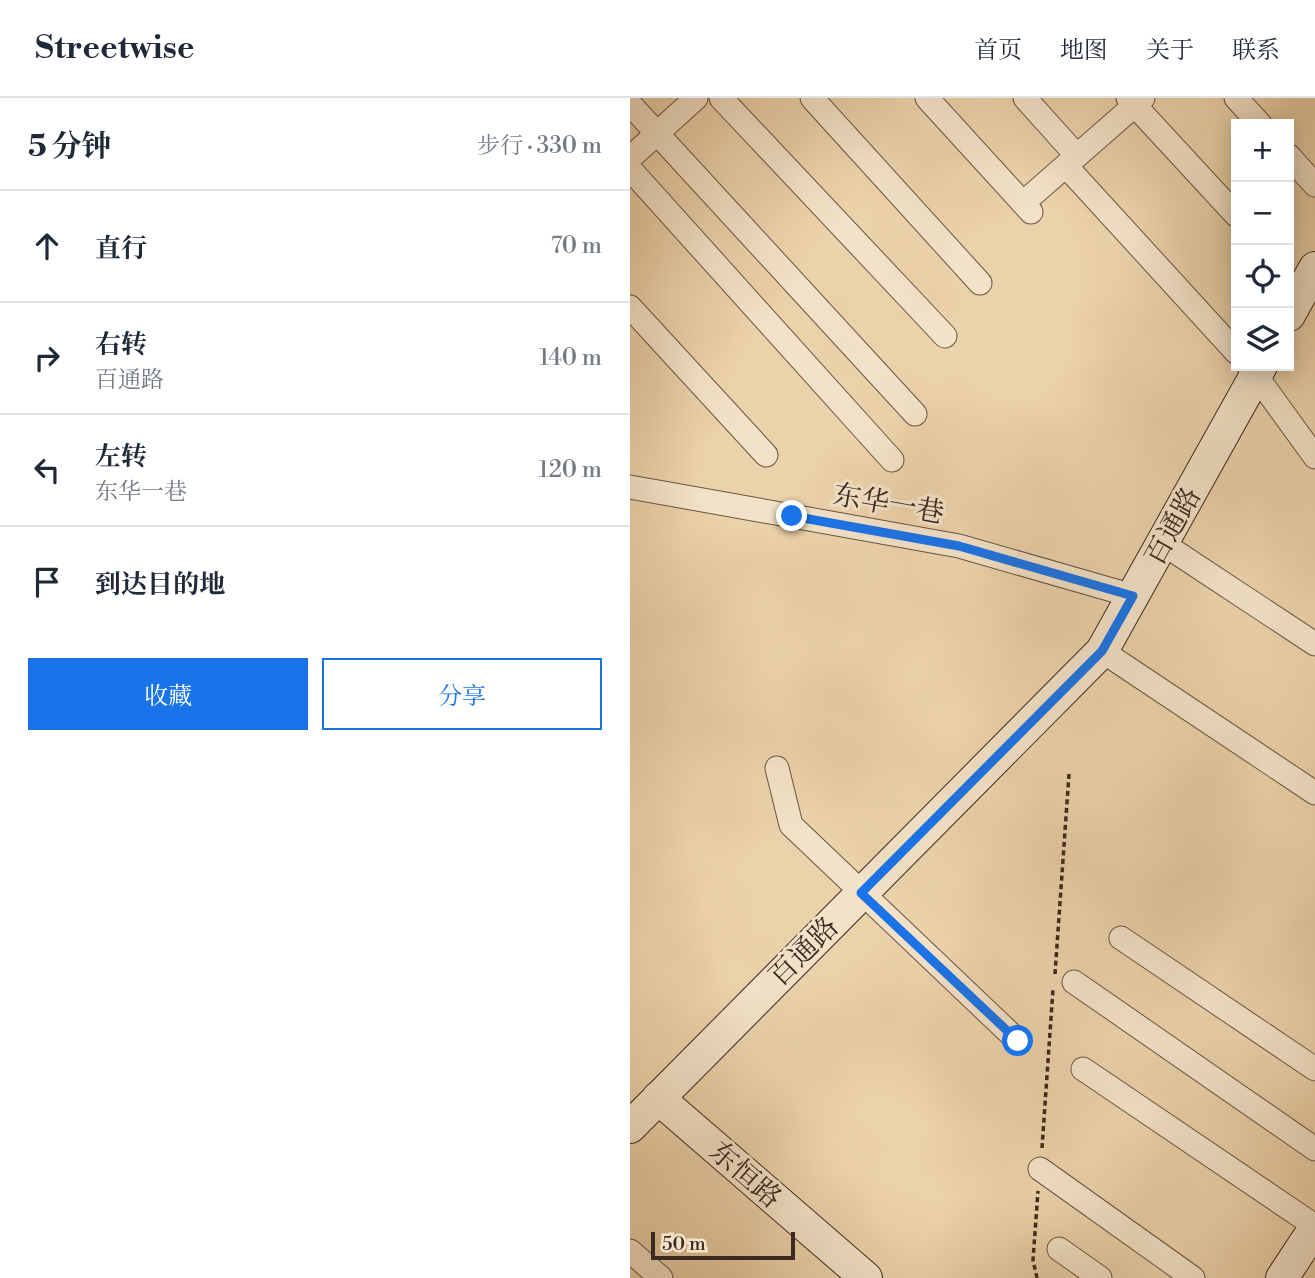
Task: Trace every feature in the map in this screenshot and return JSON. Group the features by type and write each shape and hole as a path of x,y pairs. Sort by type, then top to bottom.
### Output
{"street":[{"path":"630,158 696,98"},
{"path":"721,98 945,336"},
{"path":"811,98 980,284"},
{"path":"927,98 1027,208 1135,100 1231,209"},
{"path":"1025,98 1072,161 1231,342"},
{"path":"1236,98 1255,119"},
{"path":"630,104 915,414"},
{"path":"1294,162 1315,185"},
{"path":"630,169 892,460"},
{"path":"630,307 766,455"},
{"name":"百通路","path":"646,1110 1102,651 1162,543 1247,371"},
{"path":"1255,371 1315,457"},
{"name":"东华一巷","path":"630,487 959,546 1133,596"},
{"path":"1162,543 1315,644"},
{"path":"1102,651 1315,793"},
{"path":"777,768 791,825 1018,1041"},
{"path":"1121,937 1315,1069"},
{"path":"1074,982 1315,1149"},
{"path":"1083,1069 1311,1241 1282,1278"},
{"name":"东恒路","path":"646,1110 848,1278"},
{"name":"东恒路","path":"646,1110 866,1278"},
{"path":"1040,1169 1193,1278"},
{"path":"1059,1250 1100,1278"},
{"path":"630,1251 661,1278"}],"path":[{"path":"1037,1278 1033,1259 1069,774"}],"route":[{"path":"792,516 959,546 1133,596 1102,651 861,893 1018,1041"}]}
